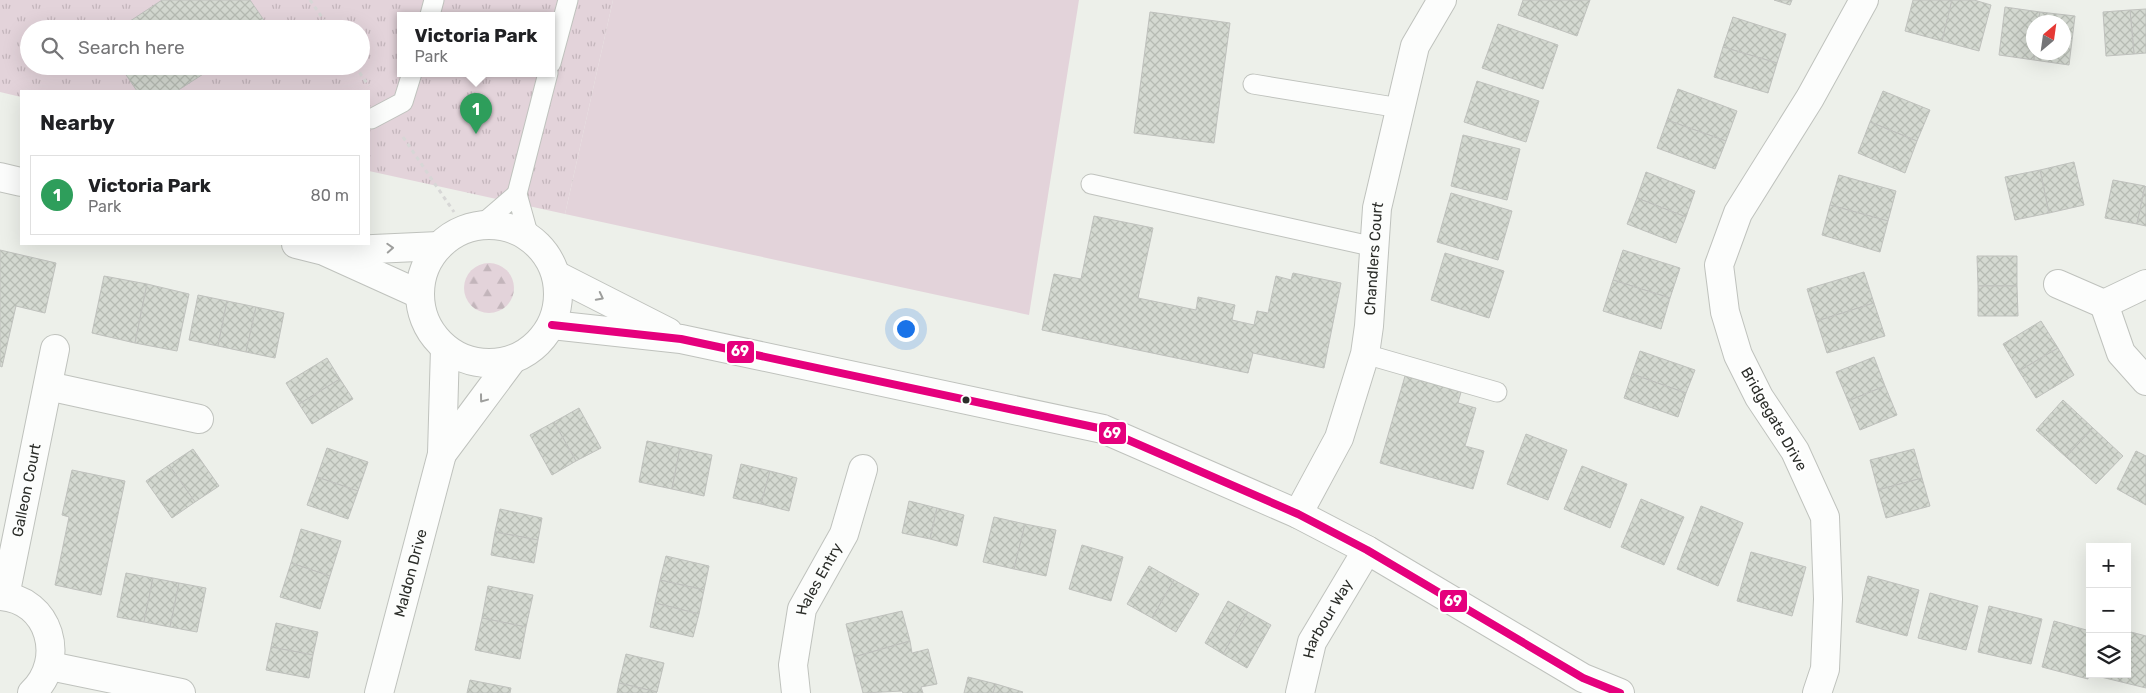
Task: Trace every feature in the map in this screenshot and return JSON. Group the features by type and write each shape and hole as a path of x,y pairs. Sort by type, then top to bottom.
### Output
{"street":[{"name":"Chandlers Court","path":"1298,514 1339,438 1365,354 1377,208 1415,46 1442,0"},
{"name":"Bridgegate Drive","path":"1817,693 1825,669 1828,599 1825,517 1795,451 1759,396 1738,355 1726,312 1719,265 1738,213 1810,98 1864,0"},
{"path":"0,177 20,182"},
{"path":"488,225 507,227 528,237 546,254 556,275 559,292 557,309 552,325 542,341 528,352 512,360 489,364 466,360 444,348 431,333 422,314 419,294 422,276 428,261 439,246 453,235 473,228 488,225"},
{"path":"300,245 324,251 419,294"},
{"path":"324,251 439,246"},
{"path":"556,275 681,339"},
{"path":"2058,284 2104,304 2121,353 2146,381"},
{"path":"2104,304 2146,284"},
{"path":"552,325 681,339 1103,429 1298,514 1367,550 1583,678 1620,693"},
{"name":"Galleon Court","path":"2,596 55,348"},
{"name":"Maldon Drive","path":"379,693 442,454 444,348"},
{"name":"Maldon Drive","path":"442,454 512,360"},
{"path":"48,386 199,419"},
{"name":"Hales Entry","path":"796,693 793,665 802,609 844,534 863,470"},
{"name":"Harbour Way","path":"1300,693 1312,642 1367,550"},
{"path":"2,596 23,603 35,612 46,628 51,645 50,666 42,684 32,693"},
{"path":"50,666 181,693"}],"lane":[{"path":"555,48 568,0"},
{"path":"379,115 403,102 411,77"},
{"path":"528,237 517,194 547,77"},
{"path":"1253,84 1400,108"},
{"path":"1091,184 1374,247"},
{"path":"473,228 517,194"},
{"path":"1365,354 1497,392"}],"path":[{"path":"310,0 324,20"},
{"path":"359,75 367,90"},
{"path":"370,97 379,115 473,228"}],"green space":[{"path":"0,0 613,0 565,214 370,171 370,90 20,90 20,97 0,92"},
{"path":"613,0 1079,0 1029,315 565,214"},
{"path":"489,263 498,265 509,274 514,288 512,297 503,308 489,313 480,311 469,302 464,288 466,279 475,268"}],"building":[{"path":"162,0 250,0 264,20 132,20"},
{"path":"1523,0 1590,0 1577,36 1518,15"},
{"path":"1774,0 1792,0 1790,5"},
{"path":"1913,0 1952,0 1942,41 1905,31"},
{"path":"1952,0 1974,0 1991,5 1979,51 1942,41"},
{"path":"2005,7 2040,12 2039,15 2026,15 2026,59 1999,55"},
{"path":"2146,9 2146,53 2134,54 2130,10"},
{"path":"2130,10 2134,54 2106,56 2103,12"},
{"path":"1150,12 1230,23 1214,143 1134,133"},
{"path":"2040,12 2066,15 2039,15"},
{"path":"2071,16 2075,16 2071,49"},
{"path":"1733,17 1786,34 1777,63 1723,47"},
{"path":"1498,24 1558,45 1543,89 1482,68"},
{"path":"1723,47 1777,63 1768,93 1714,77"},
{"path":"2034,60 2070,60 2069,65"},
{"path":"126,75 202,75 179,90 136,90"},
{"path":"1477,81 1539,101 1526,142 1464,122"},
{"path":"1678,89 1737,111 1726,141 1667,120"},
{"path":"1883,91 1930,110 1917,141 1870,122"},
{"path":"1667,120 1726,141 1715,169 1657,148"},
{"path":"1870,122 1917,141 1905,173 1858,153"},
{"path":"1463,135 1520,149 1507,200 1451,186"},
{"path":"2074,162 2084,205 2049,213 2040,170"},
{"path":"2040,170 2049,213 2015,220 2005,177"},
{"path":"1646,172 1695,191 1686,217 1637,198"},
{"path":"1839,175 1896,191 1888,221 1830,205"},
{"path":"2113,180 2145,186 2137,224 2105,218"},
{"path":"2146,187 2146,226 2137,224"},
{"path":"1451,193 1512,211 1498,260 1437,242"},
{"path":"1637,198 1686,217 1676,243 1627,224"},
{"path":"1830,205 1888,221 1880,252 1822,235"},
{"path":"1094,216 1153,228 1138,298 1196,310 1198,297 1235,305 1232,320 1254,325 1257,311 1268,313 1276,276 1291,280 1293,273 1341,283 1324,368 1253,353 1248,373 1042,330 1054,274 1081,279"},
{"path":"0,250 56,263 45,313 16,306 2,367 0,366"},
{"path":"1623,250 1680,268 1670,298 1613,280"},
{"path":"1445,253 1504,271 1489,318 1431,300"},
{"path":"1977,256 2017,256 2017,286 1978,286"},
{"path":"1864,272 1874,303 1817,321 1807,289"},
{"path":"104,276 147,284 135,343 92,333"},
{"path":"1613,280 1670,298 1661,329 1603,311"},
{"path":"147,284 189,294 177,351 135,343"},
{"path":"1978,286 2017,286 2018,316 1978,316"},
{"path":"198,295 227,301 218,346 189,340"},
{"path":"227,301 256,307 246,352 218,346"},
{"path":"1874,303 1885,336 1827,353 1817,321"},
{"path":"256,307 284,313 275,358 246,352"},
{"path":"2041,321 2058,348 2019,371 2003,344"},
{"path":"2058,348 2074,375 2036,398 2019,371"},
{"path":"1640,351 1695,370 1686,393 1632,374"},
{"path":"1874,357 1885,386 1848,401 1836,372"},
{"path":"327,358 340,379 299,404 286,383"},
{"path":"1632,374 1686,393 1678,417 1624,398"},
{"path":"1405,376 1461,392 1458,403 1476,408 1465,446 1484,451 1473,489 1380,463"},
{"path":"340,379 353,399 312,424 299,404"},
{"path":"1885,386 1897,415 1860,430 1848,401"},
{"path":"2063,400 2093,428 2066,457 2036,430"},
{"path":"579,408 601,448 576,461 554,422"},
{"path":"554,422 576,461 552,475 530,435"},
{"path":"2093,428 2123,456 2096,484 2066,457"},
{"path":"1526,434 1567,450 1548,500 1507,484"},
{"path":"647,441 680,448 672,489 639,482"},
{"path":"327,448 368,462 358,491 317,477"},
{"path":"680,448 712,455 704,496 672,489"},
{"path":"193,449 219,486 195,502 169,465"},
{"path":"1914,449 1922,478 1878,490 1870,460"},
{"path":"2136,451 2146,456 2146,505 2117,489"},
{"path":"741,464 770,471 761,504 733,498"},
{"path":"169,465 195,502 172,518 146,481"},
{"path":"1582,466 1627,484 1610,528 1564,509"},
{"path":"72,470 125,481 101,595 55,585 69,517 62,515"},
{"path":"770,471 797,478 789,511 761,504"},
{"path":"317,477 358,491 348,519 307,505"},
{"path":"1922,478 1930,506 1886,518 1878,490"},
{"path":"1641,499 1684,517 1664,565 1621,547"},
{"path":"909,501 937,508 930,539 902,533"},
{"path":"1701,506 1743,523 1718,586 1677,569"},
{"path":"937,508 964,515 957,546 930,539"},
{"path":"500,509 542,518 538,540 495,532"},
{"path":"994,517 1025,524 1014,569 983,562"},
{"path":"1025,524 1056,530 1046,576 1014,569"},
{"path":"301,529 341,541 330,576 291,563"},
{"path":"495,532 538,540 534,563 491,555"},
{"path":"1082,545 1123,557 1111,601 1069,589"},
{"path":"1751,552 1806,567 1792,616 1737,601"},
{"path":"666,556 709,566 704,590 660,580"},
{"path":"291,563 330,576 320,609 280,597"},
{"path":"1149,566 1174,580 1152,618 1127,604"},
{"path":"126,573 153,578 144,622 117,617"},
{"path":"1868,576 1919,590 1907,636 1856,622"},
{"path":"153,578 179,583 170,627 144,622"},
{"path":"660,580 704,590 699,614 655,603"},
{"path":"1174,580 1199,594 1176,632 1152,618"},
{"path":"179,583 206,588 197,632 170,627"},
{"path":"488,586 533,595 526,627 482,618"},
{"path":"1930,593 1978,606 1966,650 1918,638"},
{"path":"1228,601 1248,612 1223,654 1205,643"},
{"path":"655,603 699,614 693,637 650,627"},
{"path":"1989,606 2042,619 2031,664 1978,652"},
{"path":"902,611 910,641 854,657 846,624"},
{"path":"1248,612 1271,625 1247,668 1223,654"},
{"path":"482,618 526,627 520,659 475,650"},
{"path":"2054,621 2086,630 2086,678 2088,679 2042,667"},
{"path":"276,623 318,632 313,655 271,647"},
{"path":"2131,632 2146,636 2146,688 2105,678 2131,678"},
{"path":"910,641 912,653 928,649 937,684 921,687 923,693 903,693 902,691 863,693 854,657"},
{"path":"271,647 313,655 309,678 266,670"},
{"path":"626,654 664,663 657,692 619,683"},
{"path":"968,677 996,684 993,693 964,693"},
{"path":"470,680 511,688 510,693 467,693"},
{"path":"619,683 657,692 617,693"},
{"path":"996,684 1023,692 993,693"}],"transit line":[{"name":"69","path":"552,325 681,339 1103,429 1298,514 1367,550 1583,678 1620,693"}],"place":[{"name":"Victoria Park","path":"476,134"}]}
